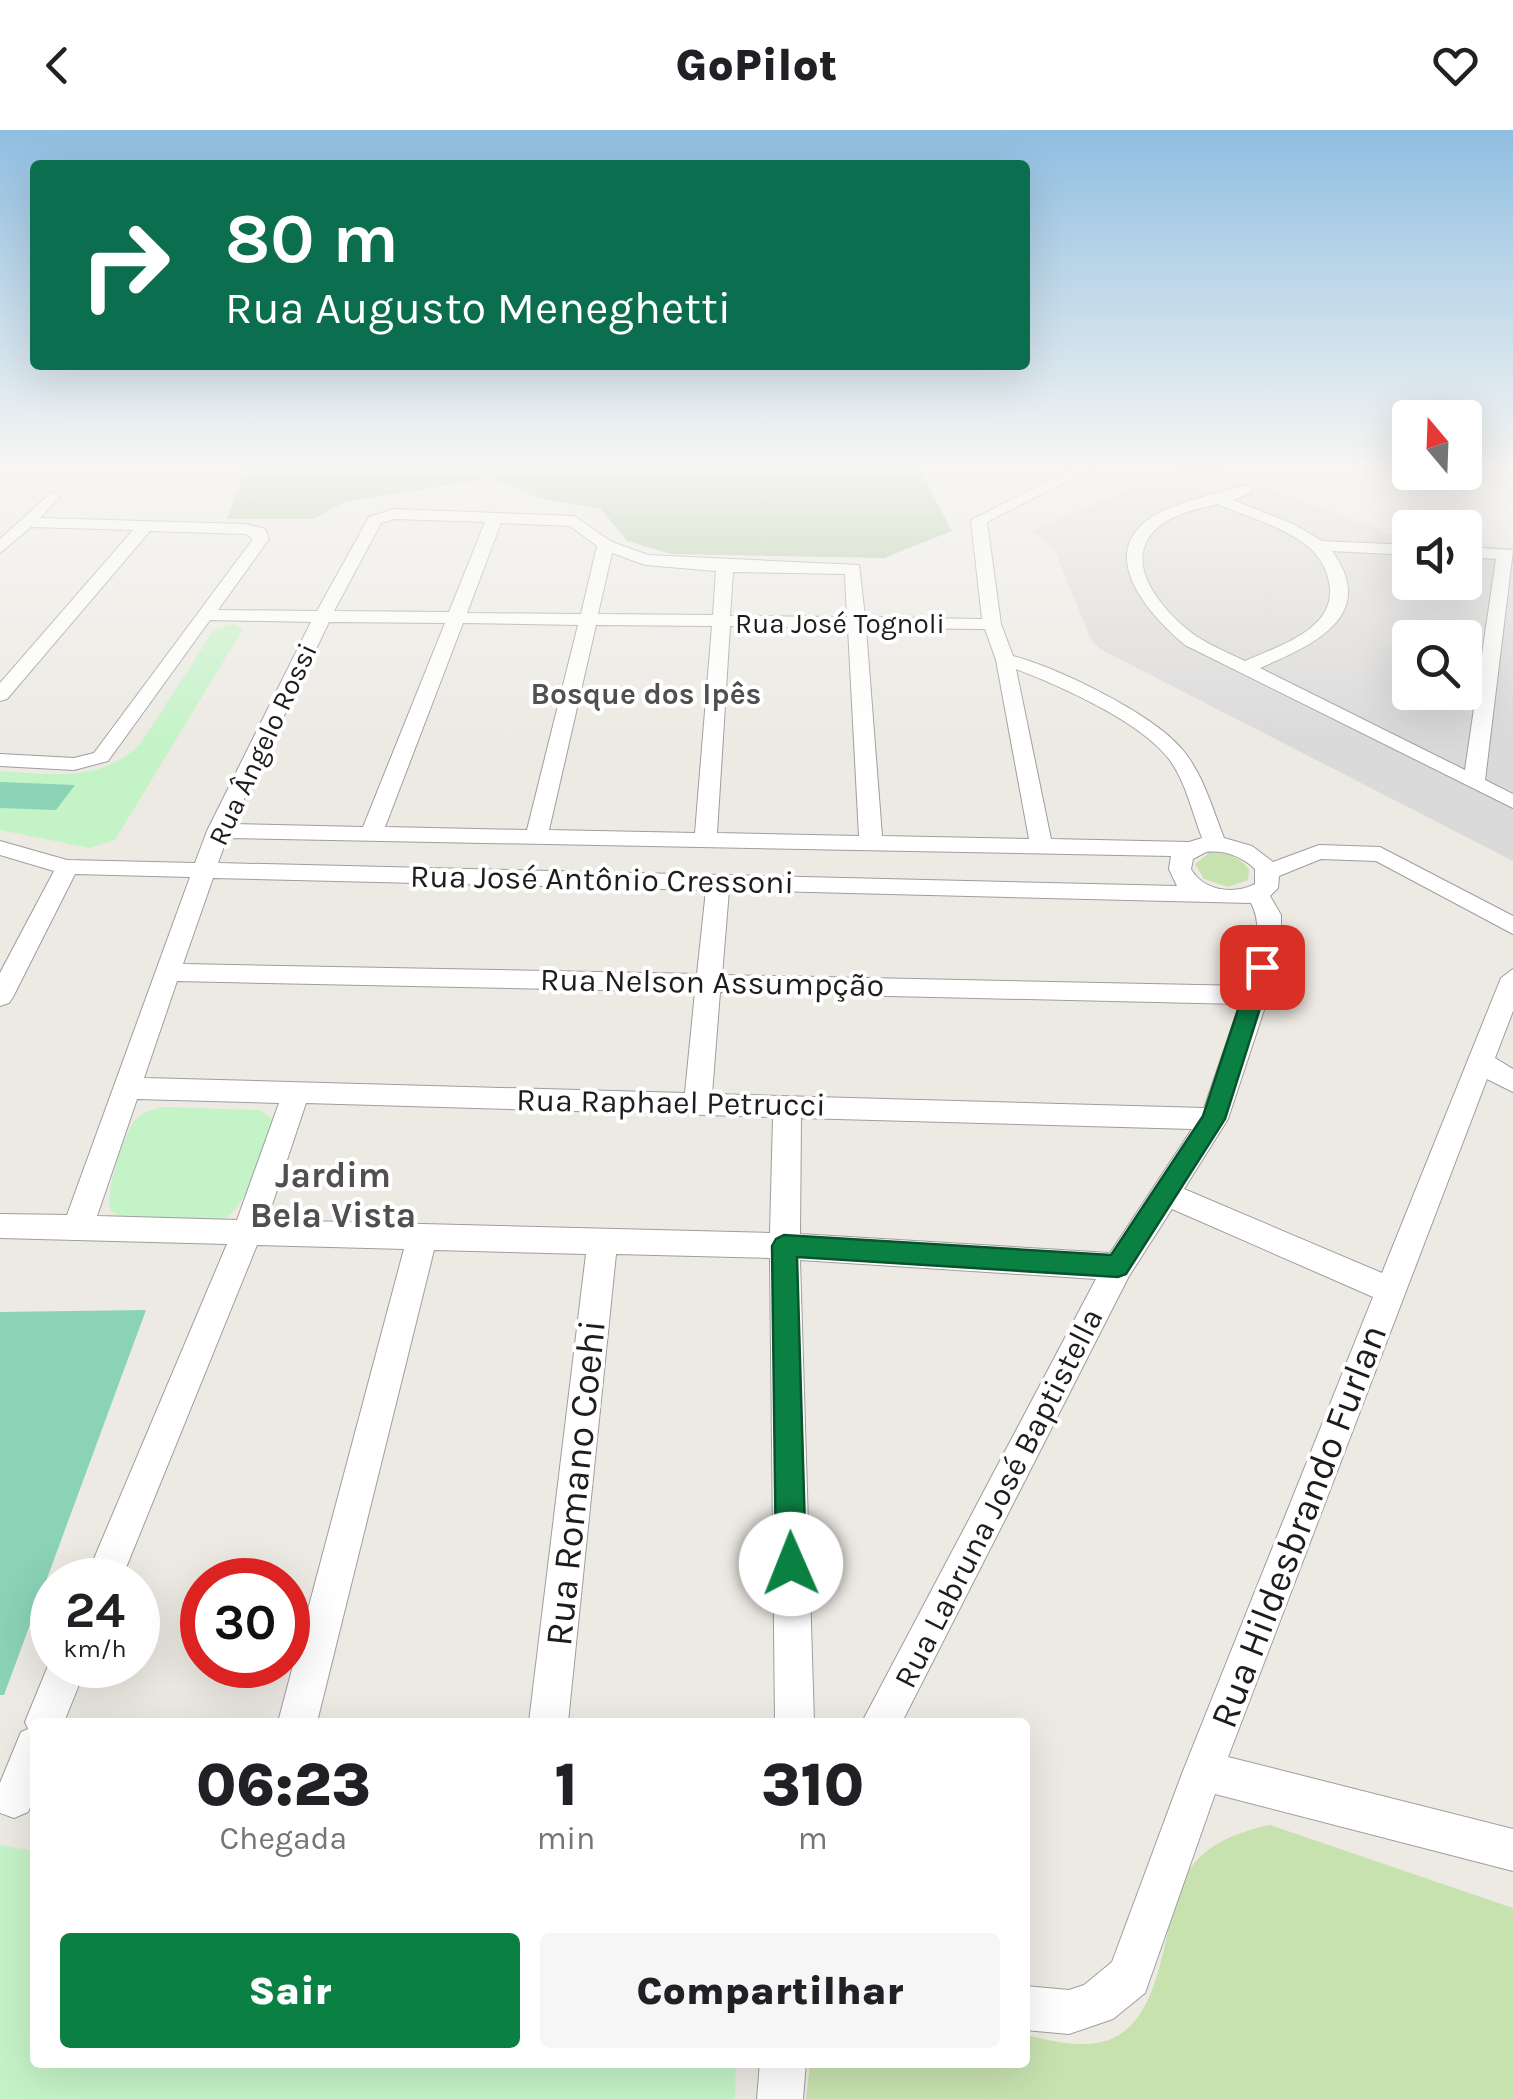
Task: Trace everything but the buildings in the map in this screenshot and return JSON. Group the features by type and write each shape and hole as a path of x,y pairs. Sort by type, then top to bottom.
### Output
{"street":[{"path":"0,696 118,559"},
{"path":"0,760 74,764 101,757 247,559"},
{"name":"Rua Ângelo Rossi","path":"78,1226 218,832 354,559"},
{"path":"372,833 478,559"},
{"path":"536,837 603,559"},
{"path":"642,559 726,567 853,569 870,844"},
{"path":"984,559 992,624 1004,660 1040,846"},
{"path":"1135,559 1134,568 1154,604 1176,629 1244,668 1513,802"},
{"path":"1244,668 1298,644 1324,627 1341,601 1339,577 1327,559"},
{"path":"1474,783 1508,559"},
{"path":"705,842 726,567"},
{"name":"Rua José Tognoli","path":"208,615 992,624"},
{"path":"1004,660 1032,666 1162,739 1186,771 1215,844"},
{"name":"Rua José Antônio Cressoni","path":"218,832 1190,849"},
{"path":"1263,884 1262,864 1242,850 1215,844 1190,849 1179,863 1180,872 1195,888 1234,900 1263,884 1319,852 1380,854 1513,926"},
{"name":"Rua José Antônio Cressoni","path":"0,848 67,867 1207,894"},
{"path":"0,997 12,949 67,867"},
{"path":"698,1102 718,882"},
{"name":"Rua Labruna José Baptistella","path":"883,1718 1118,1266 1214,1119 1256,994 1271,927 1263,884"},
{"name":"Rua Nelson Assumpção","path":"168,972 1256,994"},
{"name":"Rua Hildesbrando Furlan","path":"1030,2009 1069,2012 1098,2003 1129,1977 1203,1771 1513,978"},
{"path":"1480,1060 1513,1082"},
{"name":"Rua Raphael Petrucci","path":"127,1088 1214,1119"},
{"path":"113,1558 248,1231 296,1094"},
{"path":"787,1105 784,1246 794,1718"},
{"path":"1166,1194 1389,1290"},
{"path":"0,1226 784,1246 1118,1266"},
{"path":"298,1718 423,1235"},
{"name":"Rua Romano Coehi","path":"548,1718 602,1243"},
{"path":"46,1718 58,1688"},
{"path":"16,1798 30,1760"},
{"path":"1203,1771 1513,1850"},
{"path":"780,2099 783,2068"}],"shaded area":[{"path":"1058,559 1392,559 1392,600 1482,600 1482,559 1513,559 1513,861 1100,649 1091,640"}],"green space":[{"path":"233,624 243,629 115,840 90,848 0,830 0,771 74,773 109,765 125,756 140,744 214,630"},
{"path":"0,782 75,785 56,810 0,808"},
{"path":"1209,853 1237,858 1249,870 1248,880 1228,887 1204,879 1195,864"},
{"path":"164,1107 260,1110 273,1120 256,1174 240,1202 223,1220 122,1218 111,1211 112,1179 130,1127 141,1115"},
{"path":"146,1310 55,1558 30,1558 30,1625 4,1695 0,1695 0,1312"},
{"path":"1270,1825 1513,1908 1513,2099 806,2099 809,2068 1030,2068 1030,2036 1079,2044 1108,2040 1130,2027 1145,2006 1155,1981 1186,1875 1212,1847 1245,1831"},
{"path":"0,1845 30,1850 30,2068 736,2068 735,2099 0,2099"}],"district":[{"name":"Bosque dos Ipês","path":"646,694"},
{"name":"Jardim Bela Vista","path":"333,1195"}],"route":[{"path":"791,1564 784,1246 1118,1266 1214,1119 1262,967"}]}
